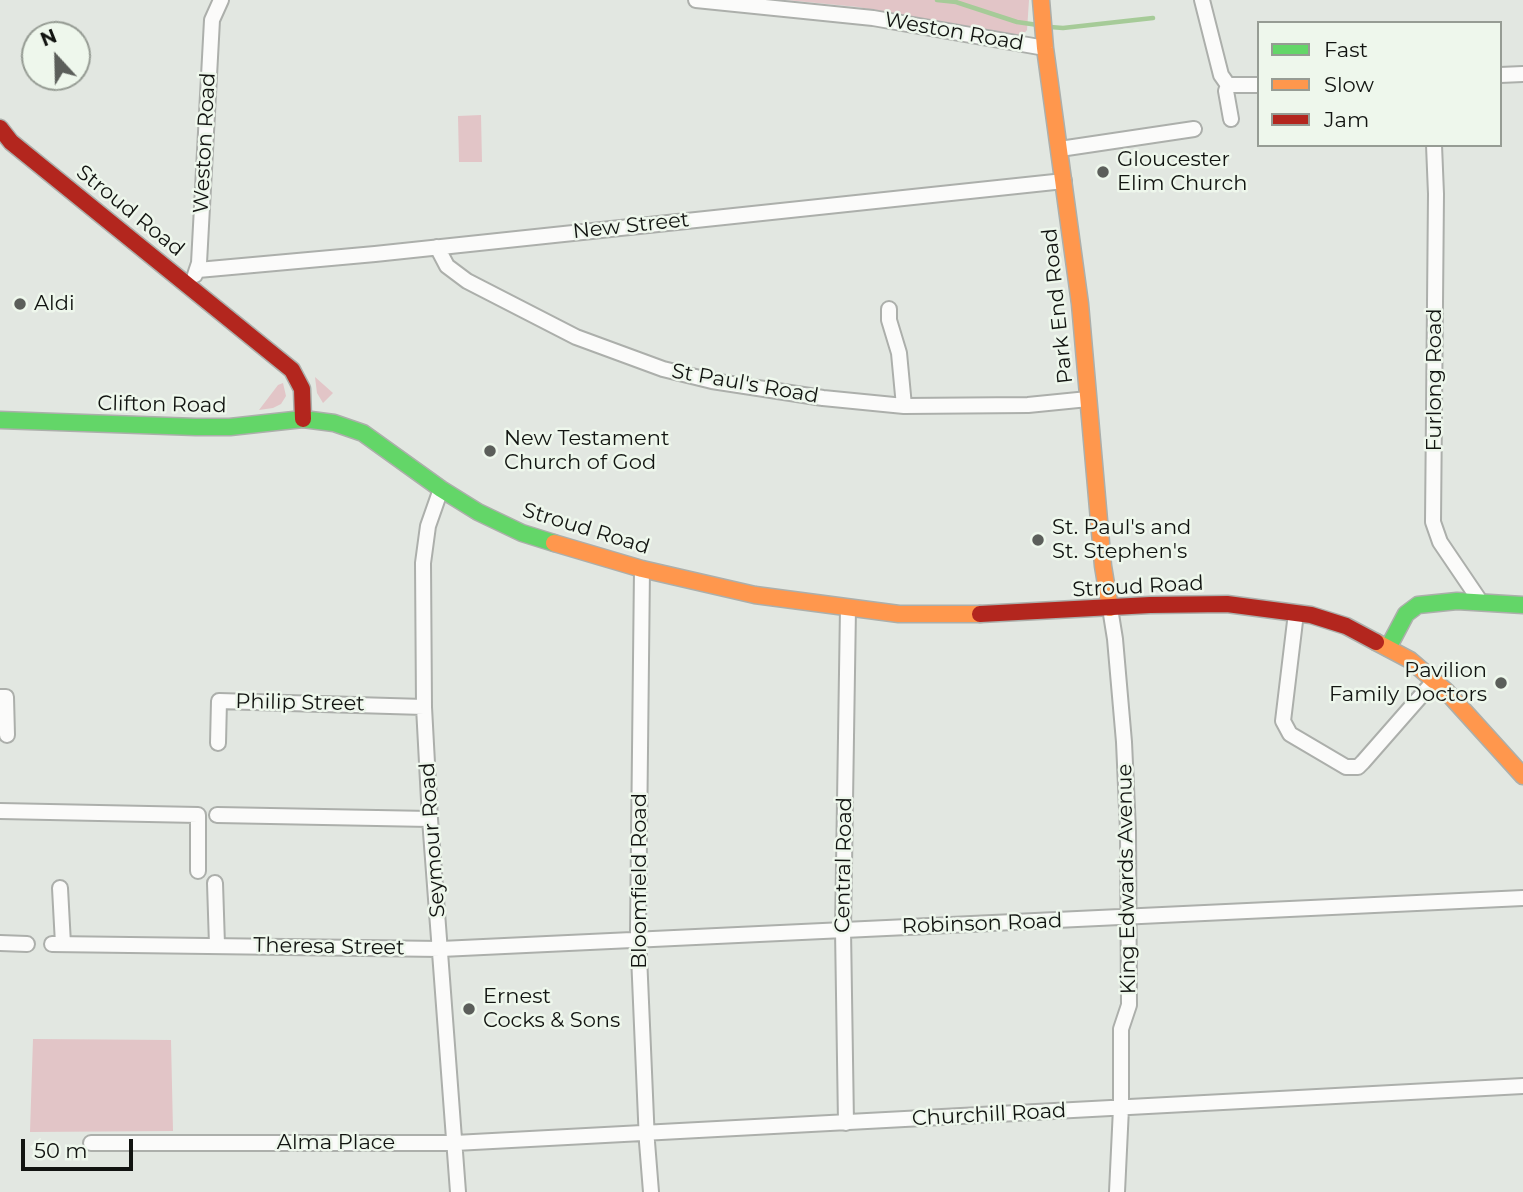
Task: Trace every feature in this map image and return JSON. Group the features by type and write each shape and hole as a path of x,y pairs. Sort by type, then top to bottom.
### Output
{"main road":[{"name":"Park End Road","path":"1041,0 1045,48 1079,293 1103,566 1110,608"},
{"name":"Stroud Road","path":"0,128 6,139 292,370 302,389 303,419 334,423 363,433 441,489 483,515 522,533 705,585 755,595 899,614 949,615 1227,604 1296,612 1328,619 1410,660 1434,681 1523,776"},
{"name":"Clifton Road","path":"0,414 19,422"},
{"name":"Clifton Road","path":"0,421 230,427 303,419"},
{"path":"1388,648 1406,614 1419,605 1480,601 1523,605"}],"street":[{"name":"Weston Road","path":"198,270 212,20 221,0"},
{"name":"Weston Road","path":"696,0 873,18 1045,48"},
{"path":"1202,0 1221,75 1228,85"},
{"path":"1502,75 1523,74"},
{"path":"1228,85 1257,85"},
{"path":"1228,85 1226,91 1231,120"},
{"path":"1060,149 1194,129"},
{"name":"Furlong Road","path":"1434,147 1436,208 1433,522 1440,542 1480,601"},
{"name":"New Street","path":"198,270 1063,181"},
{"name":"St Paul's Road","path":"437,247 447,266 467,281 576,337 663,369 712,381 810,397 904,406 1028,405 1088,399"},
{"path":"188,285 198,270"},
{"path":"889,309 889,320 898,342 904,406"},
{"name":"Seymour Road","path":"441,489 428,526 423,562 424,707 458,1192"},
{"name":"Bloomfield Road","path":"642,569 639,941 646,1134 651,1192"},
{"name":"Central Road","path":"846,1123 843,930 848,608"},
{"name":"King Edwards Avenue","path":"1110,608 1124,742 1129,1004 1121,1029 1121,1108 1116,1192"},
{"path":"1296,612 1283,721 1290,734 1346,767 1358,768 1434,681"},
{"path":"0,697 6,697 7,735"},
{"name":"Philip Street","path":"218,743 219,701 424,707"},
{"path":"0,811 198,815 198,871"},
{"path":"217,815 430,819"},
{"path":"215,883 217,945"},
{"name":"Theresa Street","path":"60,888 58,944 441,949"},
{"name":"Robinson Road","path":"441,949 1523,898"},
{"path":"0,943 27,944"},
{"name":"Churchill Road","path":"456,1143 1523,1086"},
{"name":"Alma Place","path":"91,1143 456,1143"}],"shaded area":[{"path":"786,0 1029,0 1027,30 1021,37 991,42 948,25 858,7"},
{"path":"481,115 482,162 459,162 458,116"},
{"path":"315,377 333,393 323,403 317,393"},
{"path":"283,383 286,396 281,404 259,410 278,385"},
{"path":"33,1039 171,1040 173,1131 30,1132"}],"waterway":[{"path":"937,0 956,2 1017,22 1038,25"},
{"path":"1050,27 1063,28 1153,18"}],"traffic: fast":[{"path":"0,420 196,427 230,427 303,419 334,423 363,433 478,512 522,533 554,543"},
{"path":"1388,648 1406,614 1418,605 1457,601 1523,605"}],"traffic: slow":[{"path":"1041,0 1045,48 1080,304 1103,566 1110,608"},
{"path":"554,543 642,569 755,595 899,614 980,614"},
{"path":"1376,642 1410,660 1446,691 1523,776"}],"traffic: jam":[{"path":"0,128 11,142 292,370 302,389 303,419"},
{"path":"980,614 1150,605 1227,604 1311,615 1346,626 1376,642"}],"place":[{"name":"Gloucester Elim Church","path":"1103,172"},
{"name":"Aldi","path":"20,304"},
{"name":"New Testament Church of God","path":"490,451"},
{"name":"St. Paul's and St. Stephen's","path":"1038,540"},
{"name":"Pavilion Family Doctors","path":"1501,683"},
{"name":"Ernest Cocks & Sons","path":"469,1009"}]}
